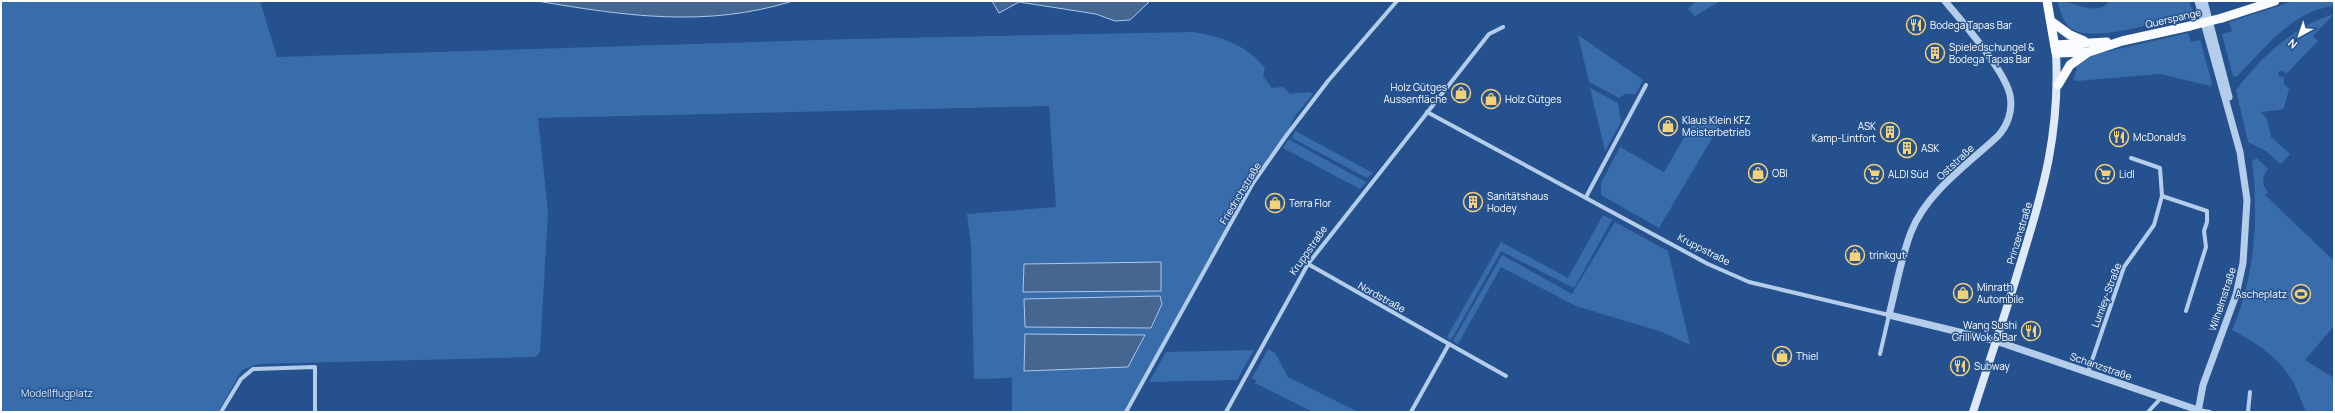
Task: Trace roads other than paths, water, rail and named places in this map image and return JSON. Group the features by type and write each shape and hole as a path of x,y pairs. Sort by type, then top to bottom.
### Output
{"main road":[{"path":"2047,1 2056,49"},
{"name":"Querspange","path":"2056,49 2089,48 2122,41 2222,18 2275,1"},
{"path":"2052,22 2089,48 2070,65 2058,85"},
{"name":"Prinzenstraße","path":"1972,412 1996,341 2049,167 2058,85 2056,49"}],"street":[{"name":"Friedrichstraße","path":"1126,412 1253,183 1286,136 1328,81 1396,1"},
{"name":"Oststraße","path":"1880,354 1911,232 1922,213 1937,193 1998,136 2006,125 2010,111 2010,96 2002,76 1945,1"},
{"name":"Wilhelmstraße","path":"2198,1 2222,91 2232,119 2243,167 2247,200 2244,263 2236,295 2203,385 2198,411"},
{"name":"Wilhelmstraße","path":"2204,1 2231,105 2232,119"},
{"name":"Kruppstraße","path":"1226,412 1308,264 1489,34 1503,27"},
{"path":"1586,197 1646,84"},
{"name":"Kruppstraße","path":"1427,112 1708,264 1749,282 1996,341"},
{"name":"Lumley-Straße","path":"2088,372 2124,267 2154,225 2162,196 2160,168 2131,158"},
{"path":"2162,196 2207,211 2207,222 2204,231 2206,247 2186,311"},
{"name":"Nordstraße","path":"1308,264 1506,376"},
{"name":"Schanzstraße","path":"1996,341 2198,411"},
{"path":"1411,412 1449,344"},
{"path":"221,412 241,379 253,369 315,367 315,412"},
{"path":"2248,412 2250,392"},
{"path":"2148,412 2161,398"},
{"path":"2198,411 2210,412"}],"place":[{"name":"Bodega Tapas Bar","path":"1916,25"},
{"name":"Spieledschungel & Bodega Tapas Bar","path":"1935,53"},
{"name":"Holz Gütges Aussenfläche","path":"1461,93"},
{"name":"Holz Gütges","path":"1491,99"},
{"name":"Klaus Klein KFZ Meisterbetrieb","path":"1668,126"},
{"name":"ASK Kamp-Lintfort","path":"1890,132"},
{"name":"McDonald's","path":"2119,137"},
{"name":"ASK","path":"1907,148"},
{"name":"OBI","path":"1758,173"},
{"name":"ALDI Süd","path":"1874,174"},
{"name":"Lidl","path":"2105,174"},
{"name":"Sanitätshaus Hodey","path":"1473,202"},
{"name":"Terra Flor","path":"1275,203"},
{"name":"trinkgut","path":"1855,255"},
{"name":"Minrath Autombile","path":"1963,293"},
{"name":"Ascheplatz","path":"2301,294"},
{"name":"Wang Sushi Grill Wok & Bar","path":"2031,331"},
{"name":"Thiel","path":"1782,356"},
{"name":"Subway","path":"1960,366"}],"park label":[{"name":"Modellflugplatz","path":"57,393"}]}
